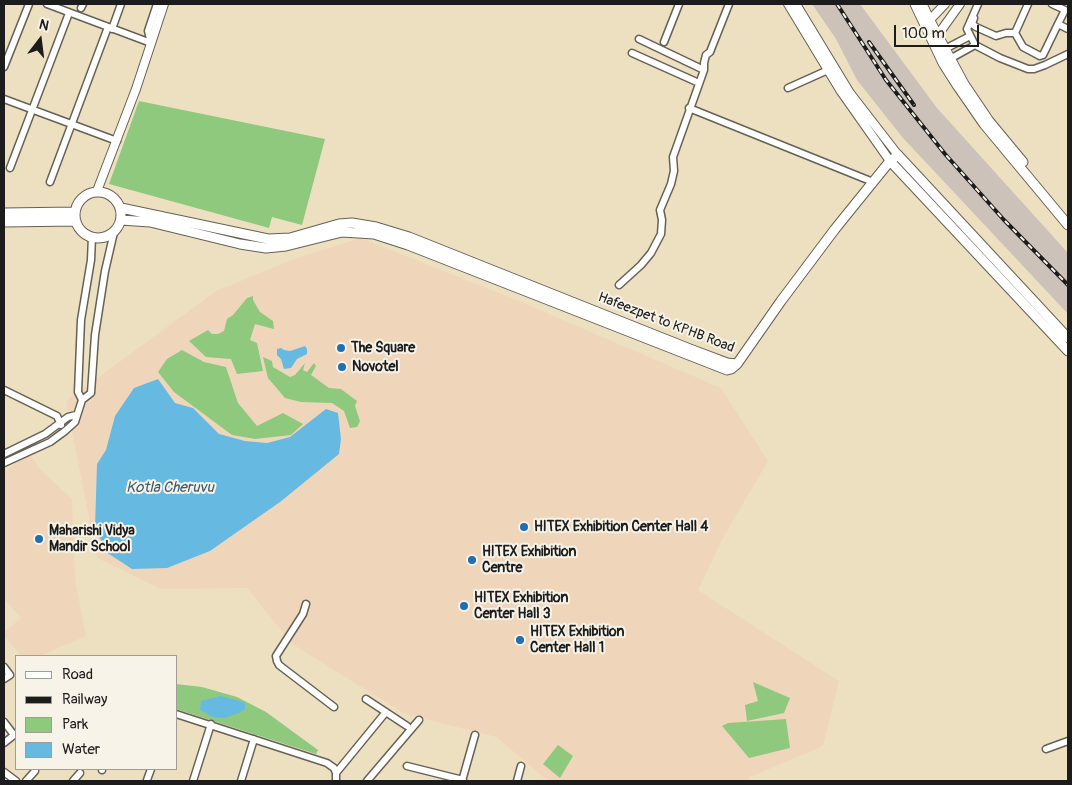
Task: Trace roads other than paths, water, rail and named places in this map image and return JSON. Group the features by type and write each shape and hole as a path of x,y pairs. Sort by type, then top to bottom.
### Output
{"main road":[{"path":"915,4 942,51 956,85 984,124 1068,225"},
{"path":"922,4 927,23"},
{"path":"947,61 989,121 1068,216"},
{"name":"Hafeezpet to KPHB Road","path":"97,191 112,196 121,208 268,240 290,238 339,224 364,224 376,227 409,237 690,350 727,363 737,364 786,294 872,182 890,161 898,155"},
{"path":"898,155 1068,338"},
{"path":"890,161 1068,351"},
{"path":"97,191 80,200 76,217 85,234 92,237 107,236 114,232 121,220 121,208"},
{"path":"4,213 76,217"},
{"path":"4,222 76,217"},
{"path":"121,220 157,224 240,244 266,248 286,246 342,232 374,234 408,245 714,366 729,369 737,364"}],"street":[{"path":"4,67 29,4"},
{"path":"47,4 151,43"},
{"path":"50,182 71,124 121,4"},
{"path":"151,43 148,31 157,4"},
{"path":"97,191 117,141 164,4"},
{"path":"664,42 679,4"},
{"path":"619,285 651,253 661,234 662,220 660,210 671,184 674,171 673,158 704,69 706,55 710,52 729,4"},
{"path":"788,4 828,70 890,161"},
{"path":"796,4 850,93 898,155"},
{"path":"927,23 945,4"},
{"path":"935,38 960,4"},
{"path":"979,4 972,24 992,35 1015,33"},
{"path":"979,4 968,29 975,45 1000,58 1028,69 1045,66 1068,54"},
{"path":"1015,33 1028,4"},
{"path":"1015,33 1023,48 1042,56 1066,7 1052,4"},
{"path":"10,168 69,12"},
{"path":"1058,24 1068,29"},
{"path":"942,51 970,36"},
{"path":"639,39 704,69"},
{"path":"947,61 975,45"},
{"path":"632,53 699,83"},
{"path":"788,88 828,70"},
{"path":"4,99 117,141"},
{"path":"689,108 872,182"},
{"path":"4,463 50,442 65,431 75,422 82,400 91,392 95,335 105,271 114,232"},
{"path":"82,400 78,392 81,320 91,260 92,237"},
{"path":"4,390 56,416 65,431"},
{"path":"4,454 45,434 68,417 76,415"},
{"path":"306,604 303,614 276,656 277,661 279,665 334,707"},
{"path":"4,667 10,675 4,679"},
{"path":"366,698 407,726"},
{"path":"336,773 386,712"},
{"path":"178,715 322,760 331,766 336,773 336,781"},
{"path":"367,781 419,720"},
{"path":"4,722 14,735 4,743"},
{"path":"193,781 211,724"},
{"path":"407,766 463,781 475,735"},
{"path":"240,781 254,739"},
{"path":"1046,749 1068,741"},
{"path":"517,781 521,766"},
{"path":"26,781 35,771"},
{"path":"4,772 16,781"},
{"path":"73,781 80,773"}],"water":[{"path":"305,346 307,354 297,359 291,368 284,369 281,359 277,355 277,349 281,348 290,351"},
{"name":"Kotla Cheruvu","path":"158,379 175,403 193,408 219,434 245,441 267,443 290,437 326,409 338,413 341,439 339,454 280,502 210,551 167,568 132,569 106,552 95,527 97,464 106,450 115,416 134,388"},
{"path":"221,696 243,702 245,709 224,718 213,717 200,710 201,701"}],"railway":[{"path":"837,4 886,80 945,154 1004,220 1068,285"},
{"path":"869,42 914,105"}],"place":[{"name":"The Square","path":"341,348"},
{"name":"Novotel","path":"342,367"},
{"name":"HITEX Exhibition Center Hall 4","path":"524,527"},
{"name":"Maharishi Vidya Mandir School","path":"39,539"},
{"name":"HITEX Exhibition Centre","path":"472,560"},
{"name":"HITEX Exhibition Center Hall 3","path":"464,606"},
{"name":"HITEX Exhibition Center Hall 1","path":"520,640"}]}
